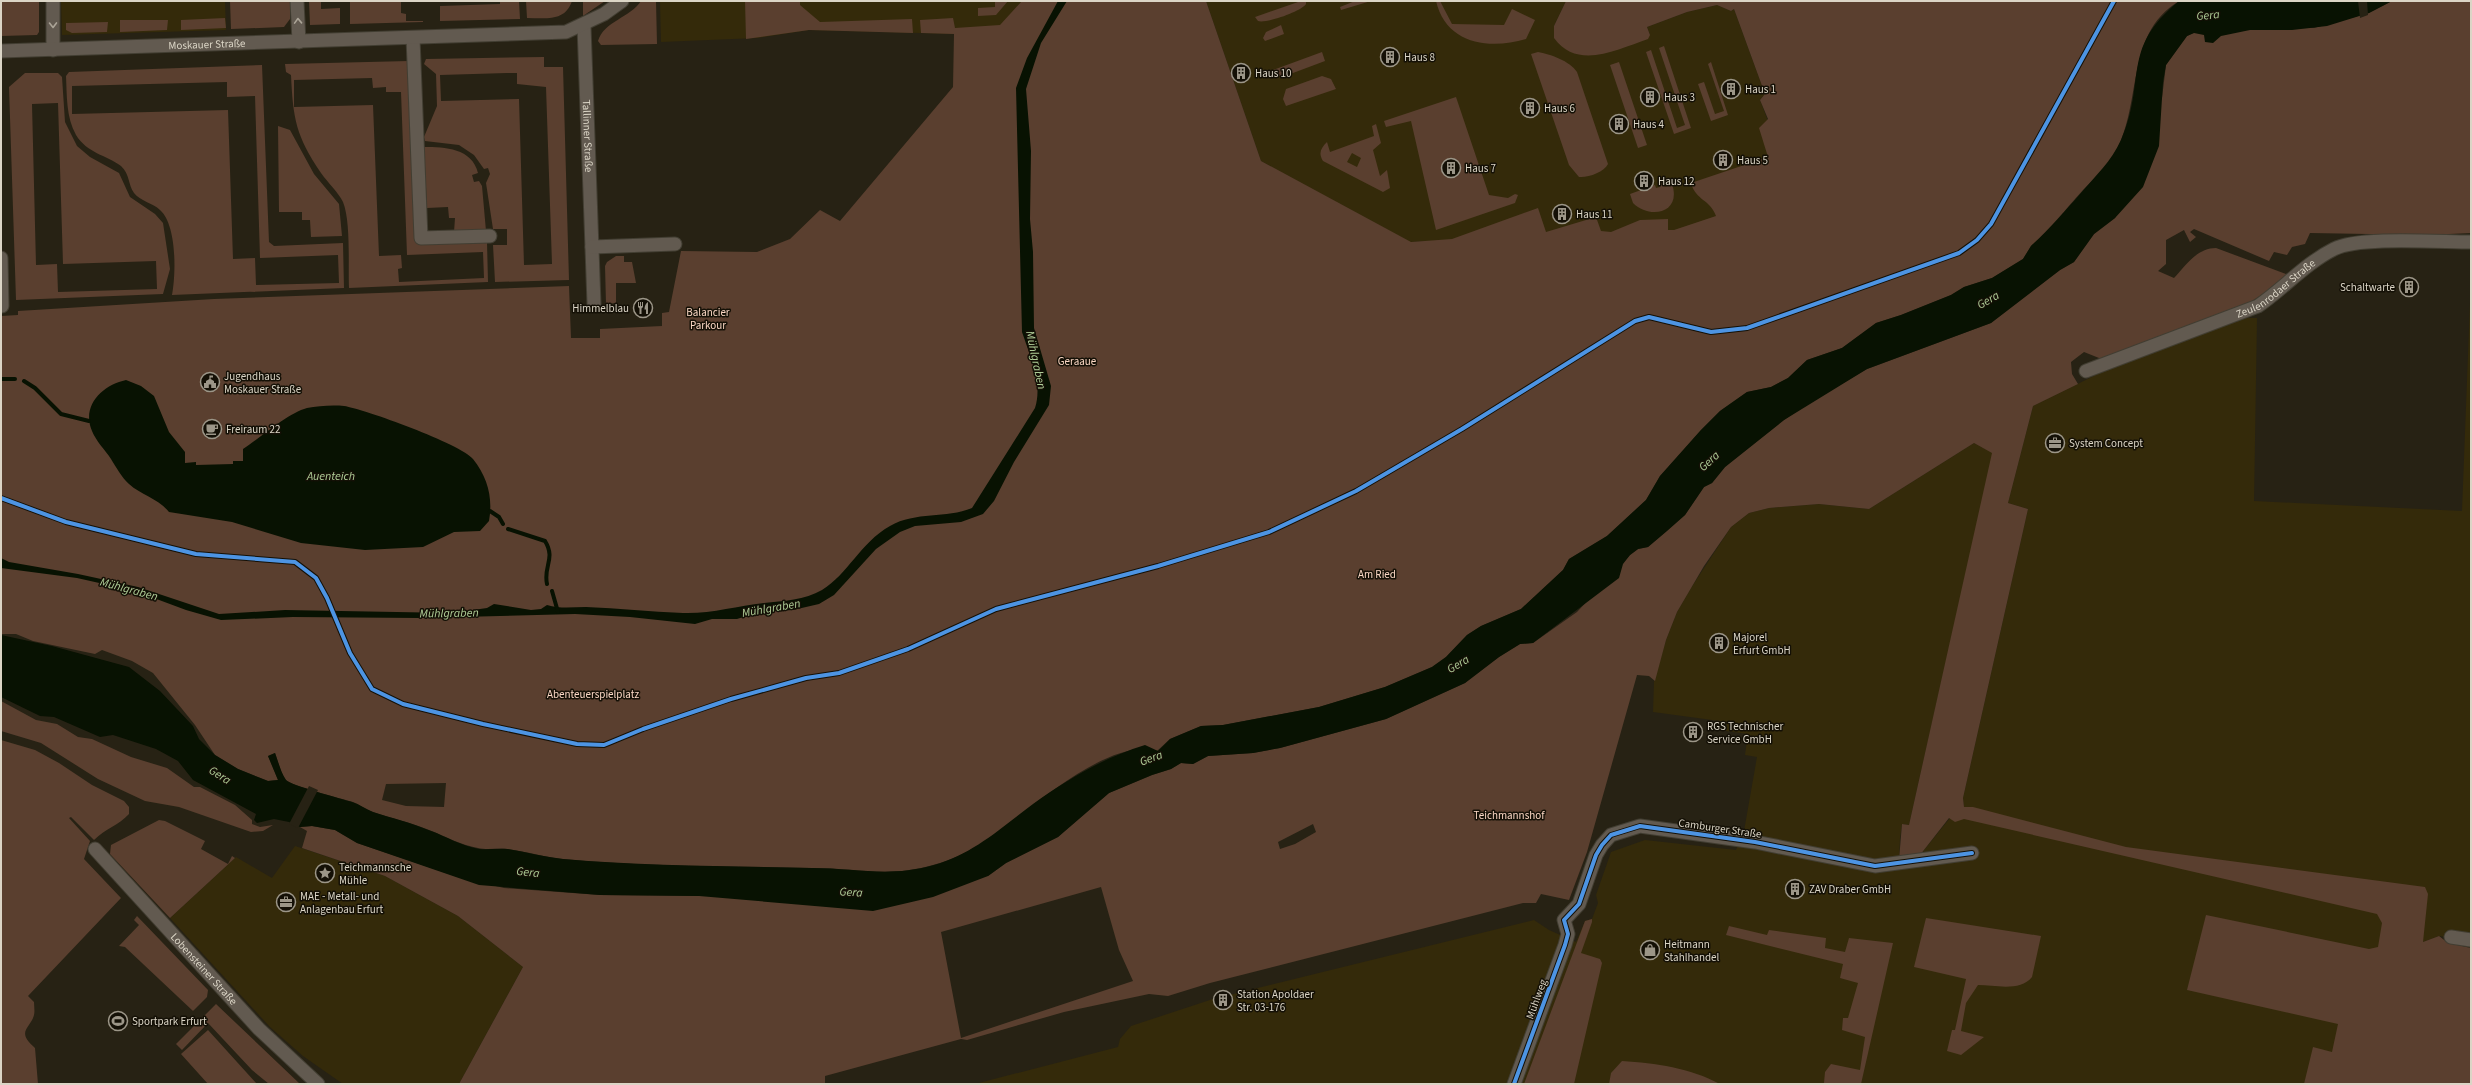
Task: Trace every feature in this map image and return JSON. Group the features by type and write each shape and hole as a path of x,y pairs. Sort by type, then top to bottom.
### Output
{"street":[{"path":"53,1 53,50"},
{"path":"297,1 299,42"},
{"name":"Moskauer Straße","path":"1,51 566,32 584,26 622,1"},
{"name":"Tallinner Straße","path":"584,26 594,304"},
{"path":"413,38 420,238 490,236"},
{"name":"Zeulenrodaer Straße","path":"2086,371 2258,306 2279,291 2310,264 2343,246 2384,242 2471,242"},
{"path":"592,247 675,244"},
{"path":"1,258 2,306"},
{"name":"Camburger Straße","path":"1564,920 1579,904 1596,855 1602,845 1611,835 1640,826 1755,842 1876,866 1972,853"},
{"name":"Lobensteiner Straße","path":"95,849 259,1029 318,1084"},
{"name":"Mühlweg","path":"1514,1084 1565,945 1568,934 1564,920"},
{"path":"2451,937 2471,940"}],"shaded area":[{"path":"61,1 225,1 226,30 62,35"},
{"path":"660,1 1025,1 993,35 809,30 757,38 661,42"},
{"path":"1206,1 1566,1 1554,26 1650,35 1647,27 1687,12 1717,5 1731,11 1734,9 1765,94 1760,100 1795,192 1674,233 1410,242 1261,161"},
{"path":"2471,277 2471,940 2439,936 2423,942 2339,1084 975,1084 1118,1047 1120,1039 1131,1026 1213,999 1534,920 1549,930 1576,942 1585,921 1592,919 1598,903 1596,895 1611,852 1645,840 1736,850 1744,831 1757,757 1745,755 1748,734 1726,731 1727,722 1653,712 1654,682 1666,640 1677,612 1691,588 1731,527 1749,513 1769,508 1819,504 1869,509 1974,443 1993,453 1909,825 1902,824 1900,838 1899,859 1920,855 1950,818 1964,807 1963,798 2028,509 2008,503 2033,406 2106,370 2182,340 2247,318 2257,318 2254,501 2462,511"},
{"path":"295,846 385,876 458,916 523,967 459,1084 343,1084 303,1056 270,1027 170,918 236,857 272,878"}],"green space":[{"path":"1,1 39,1 39,32 37,35 1,36"},
{"path":"230,1 290,1 290,19 284,27 231,29"},
{"path":"309,1 321,1 321,9 340,8 340,24 310,25"},
{"path":"350,1 401,1 401,13 406,14 406,21 423,22 350,24"},
{"path":"500,1 519,1 520,19 440,21 440,6 500,4"},
{"path":"526,1 572,1 565,13 560,16 548,18 527,18"},
{"path":"583,1 605,1 583,16"},
{"path":"641,1 656,1 657,44 601,45 598,41 601,34 611,24 630,12"},
{"path":"745,1 800,1 800,5 820,22 912,19 913,33 809,30 746,39"},
{"path":"995,1 1008,1 996,15 978,16 978,8 995,7"},
{"name":"Geraaue","path":"1022,1 1206,1 1261,161 1411,242 1452,239 1538,208 1546,232 1596,217 1601,231 1611,232 1640,220 1668,219 1668,230 1674,230 1716,216 1710,206 1696,193 1691,183 1768,157 1759,128 1768,119 1760,100 1765,94 1734,9 1731,11 1717,5 1687,12 1647,27 1650,35 1648,39 1611,52 1599,55 1586,55 1575,53 1564,48 1554,38 1554,26 1566,1 2179,1 2161,16 2149,33 2141,52 2122,138 2112,158 2102,171 2031,246 2023,259 1992,278 1964,287 1951,295 1901,315 1876,323 1842,348 1807,360 1788,378 1771,387 1747,392 1720,411 1701,430 1660,476 1646,500 1607,536 1569,559 1563,570 1521,609 1481,626 1467,635 1446,657 1432,667 1385,687 1319,707 1223,725 1201,726 1170,739 1157,751 1137,749 1115,755 1068,780 979,845 947,861 917,869 886,872 826,868 656,865 594,862 549,857 513,850 471,847 422,827 370,811 353,802 290,783 286,780 283,774 275,753 268,756 278,780 268,781 238,769 215,755 195,725 153,673 132,661 102,650 95,654 33,641 16,634 1,634 1,316 18,315 18,311 214,299 569,286 571,338 600,338 600,329 662,326 662,313 669,312 681,251 757,252 790,239 820,210 840,221 953,87 954,34 921,33 920,20 953,18 955,28 1000,25","holes":["446,783 444,807 406,806 382,800 386,784"]},
{"path":"1301,1 1306,1 1306,4 1298,10 1284,16 1268,21 1258,21 1255,17"},
{"path":"1355,1 1371,1 1341,10 1340,7"},
{"path":"1436,1 1440,1 1452,24 1504,25 1512,9 1535,20 1526,39 1498,44 1484,43 1459,35 1449,27 1441,15"},
{"name":"Teichmannshof","path":"2392,1 2471,1 2471,233 2428,235 2310,233 2305,244 2292,247 2287,255 2274,252 2269,261 2194,229 2190,232 2196,237 2190,242 2184,230 2166,240 2166,264 2158,271 2174,278 2192,258 2203,251 2216,248 2286,274 2286,279 2249,303 2153,339 2104,360 2084,352 2071,362 2072,374 2078,384 2033,406 2008,503 2028,509 1963,798 1964,807 1973,807 2126,847 2425,887 2428,894 2423,942 2439,936 2448,943 2471,948 2471,1084 2304,1084 2313,1047 2332,1052 2338,1024 2187,990 2206,915 2369,949 2378,947 2382,923 2377,914 1964,819 1955,822 1949,818 1920,855 1899,860 1902,824 1909,825 1992,453 1974,443 1869,509 1819,504 1769,508 1749,513 1731,527 1704,566 1677,612 1666,640 1655,681 1649,676 1637,675 1587,852 1569,900 1541,894 1536,903 1523,903 1210,983 1168,996 1149,994 1064,1012 967,1040 961,1039 825,1076 825,1084 459,1084 523,967 458,916 385,876 302,848 307,831 300,827 312,826 335,830 357,843 455,876 504,888 600,895 699,896 988,876 1006,863 1058,837 1109,793 1152,775 1171,769 1181,763 1193,764 1208,756 1253,753 1280,748 1386,719 1465,683 1499,657 1520,644 1533,643 1577,612 1630,555 1638,549 1648,547 1685,515 1704,487 1712,483 1725,467 1784,420 1812,401 1867,369 1991,323 2060,270 2074,262 2094,234 2115,218 2162,98 2166,65 2187,36 2202,29 2314,28 2369,13","holes":["1313,824 1316,832 1295,844 1280,849 1278,842","1101,887 1119,950 1133,981 961,1038 941,932"]},
{"path":"225,18 226,28 181,30 181,20"},
{"path":"120,20 168,20 167,30 120,32"},
{"path":"108,22 107,32 72,33 66,30 66,23"},
{"path":"1281,25 1284,34 1265,41 1263,38 1266,32"},
{"path":"1664,46 1691,128 1674,134 1646,52 1651,50 1677,128 1685,125 1659,48"},
{"path":"1322,52 1325,61 1285,76 1279,76 1273,70"},
{"path":"1538,52 1554,56 1565,61 1577,72 1608,164 1603,170 1587,177 1579,177 1569,165 1531,54"},
{"path":"544,57 544,67 563,67 569,280 495,282 493,245 507,245 507,229 493,229 486,183 490,174 488,168 484,169 474,155 459,145 425,141 424,137 437,106 436,74 424,64 426,59","holes":["517,73 517,84 546,87 552,264 524,265 519,99 441,101 440,75"]},
{"path":"409,61 416,240 487,242 488,282 349,288 346,210 341,198 321,173 301,137 297,127 293,104 291,75 286,72 285,64","holes":["372,78 373,88 386,87 386,92 401,92 407,255 483,252 484,278 399,282 398,269 402,268 401,255 379,256 373,105 294,107 294,80"]},
{"path":"1619,62 1647,145 1638,148 1610,65"},
{"path":"1711,62 1728,115 1711,121 1698,84 1704,82 1715,114 1724,111 1708,64"},
{"path":"262,65 269,242 274,246 343,243 344,288 172,295 174,250 170,227 166,217 160,210 134,193 126,172 121,166 91,150 80,141 70,121 66,76 69,72","holes":["227,82 227,97 255,96 260,258 338,255 339,283 256,285 255,258 233,259 228,110 72,114 72,86"]},
{"path":"25,73 58,73 62,77 65,122 77,146 90,157 119,173 130,197 155,214 163,223 170,269 163,294 16,300 9,87","holes":["58,103 63,264 156,261 157,289 58,292 57,264 36,265 32,104"]},
{"path":"1322,76 1331,79 1336,89 1286,106 1283,99 1286,89"},
{"path":"1456,97 1489,195 1508,198 1515,194 1518,195 1515,203 1436,230 1411,121 1386,127 1384,121"},
{"path":"1376,124 1381,143 1373,150 1380,176 1387,170 1390,188 1383,192 1323,161 1320,153 1327,142 1330,152 1374,136 1372,126","holes":["1352,153 1361,158 1357,167 1347,162"]},
{"path":"278,126 290,130 314,174 339,204 342,236 311,237 310,220 302,220 302,212 279,212"},
{"path":"424,147 449,149 464,154 470,158 478,173 472,175 474,182 479,181 482,186 486,231 454,232 455,218 449,218 448,207 427,208"},
{"path":"1663,182 1665,187 1672,184 1674,194 1673,202 1669,207 1663,211 1655,212 1640,208 1633,203 1630,194 1655,185 1656,188 1660,187 1659,183"},
{"path":"616,256 624,256 624,262 632,262 636,283 616,283 616,303 606,304 605,266 607,262"},
{"path":"1,701 36,720 57,724 78,737 92,739 131,757 167,768 194,787 200,787 235,805 252,820 252,824 260,827 273,825 263,831 251,832 179,807 145,801 98,779 41,743 1,731"},
{"path":"1,740 35,750 59,763 92,785 124,801 129,807 129,814 125,818 94,840 71,817 69,818 90,841 84,859 121,898 28,996 34,1002 34,1015 25,1034 26,1038 35,1048 38,1084 1,1084"},
{"path":"159,820 165,821 205,841 201,849 228,864 232,856 235,858 170,918 110,854 111,845"},
{"path":"137,916 208,990 207,997 193,1011 125,947 119,946 139,925 134,920"},
{"path":"1926,918 2041,936 2032,977 2027,982 2021,985 2007,987 1978,985 1966,1003 1961,1031 1984,1037 1961,1055 1947,1051 1952,1030 1955,1030 1966,979 1914,967"},
{"path":"1592,919 1581,953 1600,959 1602,963 1574,1084 1524,1084 1585,921"},
{"path":"1729,926 1767,935 1769,930 1826,938 1825,948 1845,952 1849,938 1893,943 1861,1084 1824,1083 1825,1072 1831,1064 1860,1070 1865,1037 1842,1030 1843,1018 1848,1018 1858,983 1840,978 1843,964 1726,935"},
{"path":"216,1004 300,1084 269,1084 252,1070 208,1023 182,1050 176,1044"},
{"path":"208,1030 257,1084 208,1084 181,1054"},
{"path":"1622,1061 1647,1063 1685,1070 1709,1078 1720,1084 1609,1084 1611,1073"}],"water":[{"name":"Mühlgraben","path":"1058,1 1067,1 1041,43 1026,89 1031,151 1030,219 1033,252 1034,328 1051,386 1049,405 1014,462 994,501 983,514 961,522 915,526 900,532 876,549 834,595 819,604 793,610 759,612 737,619 712,619 695,624 630,617 575,614 420,618 293,617 221,620 186,610 135,591 77,578 1,568 1,558 9,562 78,574 138,587 219,614 285,610 452,613 487,608 494,604 531,610 541,609 547,605 693,613 794,600 822,590 839,576 870,541 890,526 910,518 952,513 972,508 1035,408 1037,399 1037,380 1022,332 1016,88 1027,58"},
{"name":"Gera","path":"2392,1 2369,13 2327,26 2292,30 2250,30 2221,36 2213,43 2205,42 2204,35 2194,33 2187,36 2166,65 2163,82 2159,146 2143,187 2115,218 2094,234 2074,262 2060,270 1991,323 1867,369 1784,420 1725,467 1712,483 1704,487 1685,515 1667,531 1648,547 1638,549 1630,555 1623,564 1619,578 1533,643 1520,644 1499,657 1465,683 1386,719 1280,748 1253,753 1208,756 1193,764 1181,763 1171,769 1152,775 1109,793 1058,837 1006,863 988,876 933,897 873,911 699,896 600,895 479,885 357,843 335,830 312,826 300,827 289,822 274,819 257,823 254,820 256,814 193,780 178,761 156,749 113,735 100,737 54,717 40,716 1,697 1,635 52,646 129,667 160,691 193,726 199,739 215,755 238,769 268,781 278,780 268,756 275,753 286,780 290,782 355,803 373,812 437,833 473,848 508,849 563,859 657,864 829,868 887,872 917,869 934,865 974,847 1059,786 1086,770 1115,756 1145,745 1158,751 1170,739 1201,726 1223,725 1319,707 1385,687 1432,667 1446,657 1467,635 1481,626 1521,609 1563,570 1569,559 1607,536 1646,500 1660,476 1701,430 1720,411 1747,392 1771,387 1788,378 1807,360 1842,348 1876,323 1901,315 1951,295 1964,287 1992,278 2023,259 2031,246 2044,234 2098,174 2117,148 2129,119 2141,51 2148,35 2160,19 2178,2"},
{"name":"Auenteich","path":"126,380 141,386 154,396 169,432 185,452 185,463 196,462 196,465 233,464 233,461 243,461 243,449 283,420 307,408 344,406 371,413 412,428 451,445 473,459 482,473 488,488 490,496 489,521 480,531 454,532 423,547 365,550 301,543 232,522 169,512 160,504 126,482 98,442 89,422 89,413 92,405 102,391 109,386"}],"pier":[{"path":"2358,1 2367,1 2368,15 2360,18"},
{"path":"309,786 318,790 298,828 289,824"}],"waterway":[{"path":"1,379 15,379"},
{"path":"24,381 35,388 61,414 89,421"},
{"path":"490,511 499,517 503,524"},
{"path":"508,529 545,541 549,553 546,578 547,584"},
{"path":"552,591 558,612"}],"cycle path":[{"path":"1,498 66,522 196,554 295,562 316,578 327,598 350,653 372,689 403,704 483,724 577,744 604,745 643,729 731,699 806,678 839,673 908,649 996,609 1158,566 1269,532 1356,491 1462,429 1635,321 1649,317 1711,332 1747,328 1959,253 1977,240 1991,224 2114,1"},
{"path":"1514,1084 1565,945 1568,934 1564,920 1579,904 1596,855 1611,835 1640,826 1755,842 1875,866 1972,853"}],"place":[{"name":"Haus 8","path":"1390,57"},
{"name":"Haus 10","path":"1241,73"},
{"name":"Haus 1","path":"1731,89"},
{"name":"Haus 3","path":"1650,97"},
{"name":"Haus 6","path":"1530,108"},
{"name":"Haus 4","path":"1619,124"},
{"name":"Haus 5","path":"1723,160"},
{"name":"Haus 7","path":"1451,168"},
{"name":"Haus 12","path":"1644,181"},
{"name":"Haus 11","path":"1562,214"},
{"name":"Schaltwarte","path":"2409,287"},
{"name":"Himmelblau","path":"643,308"},
{"name":"Jugendhaus Moskauer Straße","path":"210,382"},
{"name":"Freiraum 22","path":"212,429"},
{"name":"System Concept","path":"2055,443"},
{"name":"Majorel Erfurt GmbH","path":"1719,643"},
{"name":"RGS Technischer Service GmbH","path":"1693,732"},
{"name":"Teichmannsche Mühle","path":"325,873"},
{"name":"ZAV Draber GmbH","path":"1795,889"},
{"name":"MAE - Metall- und Anlagenbau Erfurt","path":"286,902"},
{"name":"Heitmann Stahlhandel","path":"1650,950"},
{"name":"Station Apoldaer Str. 03-176","path":"1223,1000"},
{"name":"Sportpark Erfurt","path":"118,1021"}],"park label":[{"name":"Balancier Parkour","path":"708,318"},
{"name":"Am Ried","path":"1377,574"},
{"name":"Abenteuerspielplatz","path":"593,694"}]}
